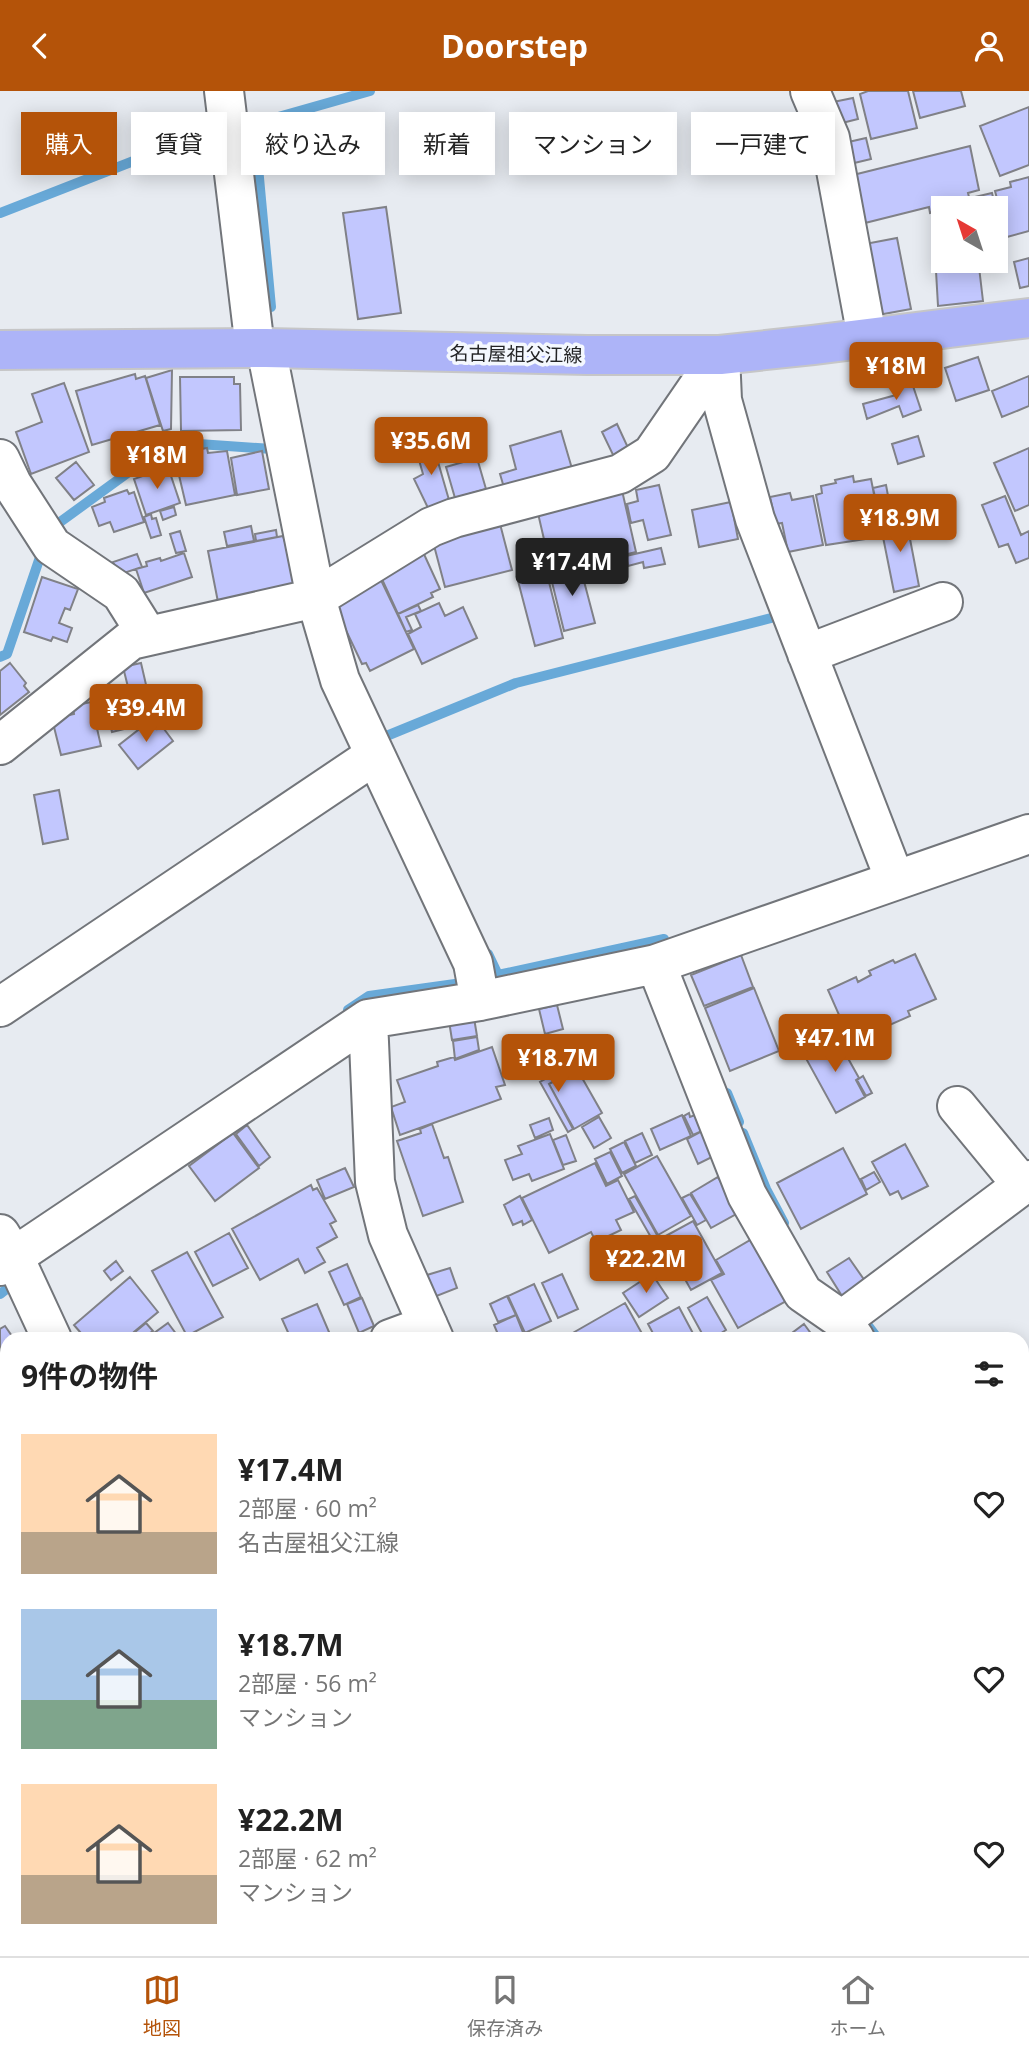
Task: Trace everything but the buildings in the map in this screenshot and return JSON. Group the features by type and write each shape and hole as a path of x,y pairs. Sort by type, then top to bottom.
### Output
{"main road":[{"name":"名古屋祖父江線","path":"0,350 261,348 720,355 1029,317"}],"street":[{"path":"224,91 261,348 316,598 340,680 473,963 480,1001"},
{"path":"810,91 830,138 867,337"},
{"path":"0,745 131,640 316,598 430,527 454,518 620,474 652,454 720,355"},
{"path":"720,355 722,400 755,519 895,880"},
{"path":"4,478 52,547 121,593 148,636"},
{"path":"807,654 943,602"},
{"path":"0,1007 375,755"},
{"path":"48,1332 5,1252 368,1019 480,1001 656,964 1029,834"},
{"path":"656,964 747,1195 803,1293 848,1329 1026,1183 957,1106"},
{"path":"368,1019 375,1182 388,1235 431,1332"}],"waterway":[{"path":"271,307 254,124 370,91"},
{"path":"0,213 131,162"},
{"path":"56,525 170,442 272,449"},
{"path":"0,657 7,654 39,560"},
{"path":"388,746 384,737 516,683 775,617"},
{"path":"488,954 498,975 664,939"},
{"path":"348,1010 369,996 455,984"},
{"path":"727,1093 739,1122"},
{"path":"743,1133 766,1189 784,1223"},
{"path":"0,1294 9,1287"},
{"path":"866,1323 873,1332"}]}
